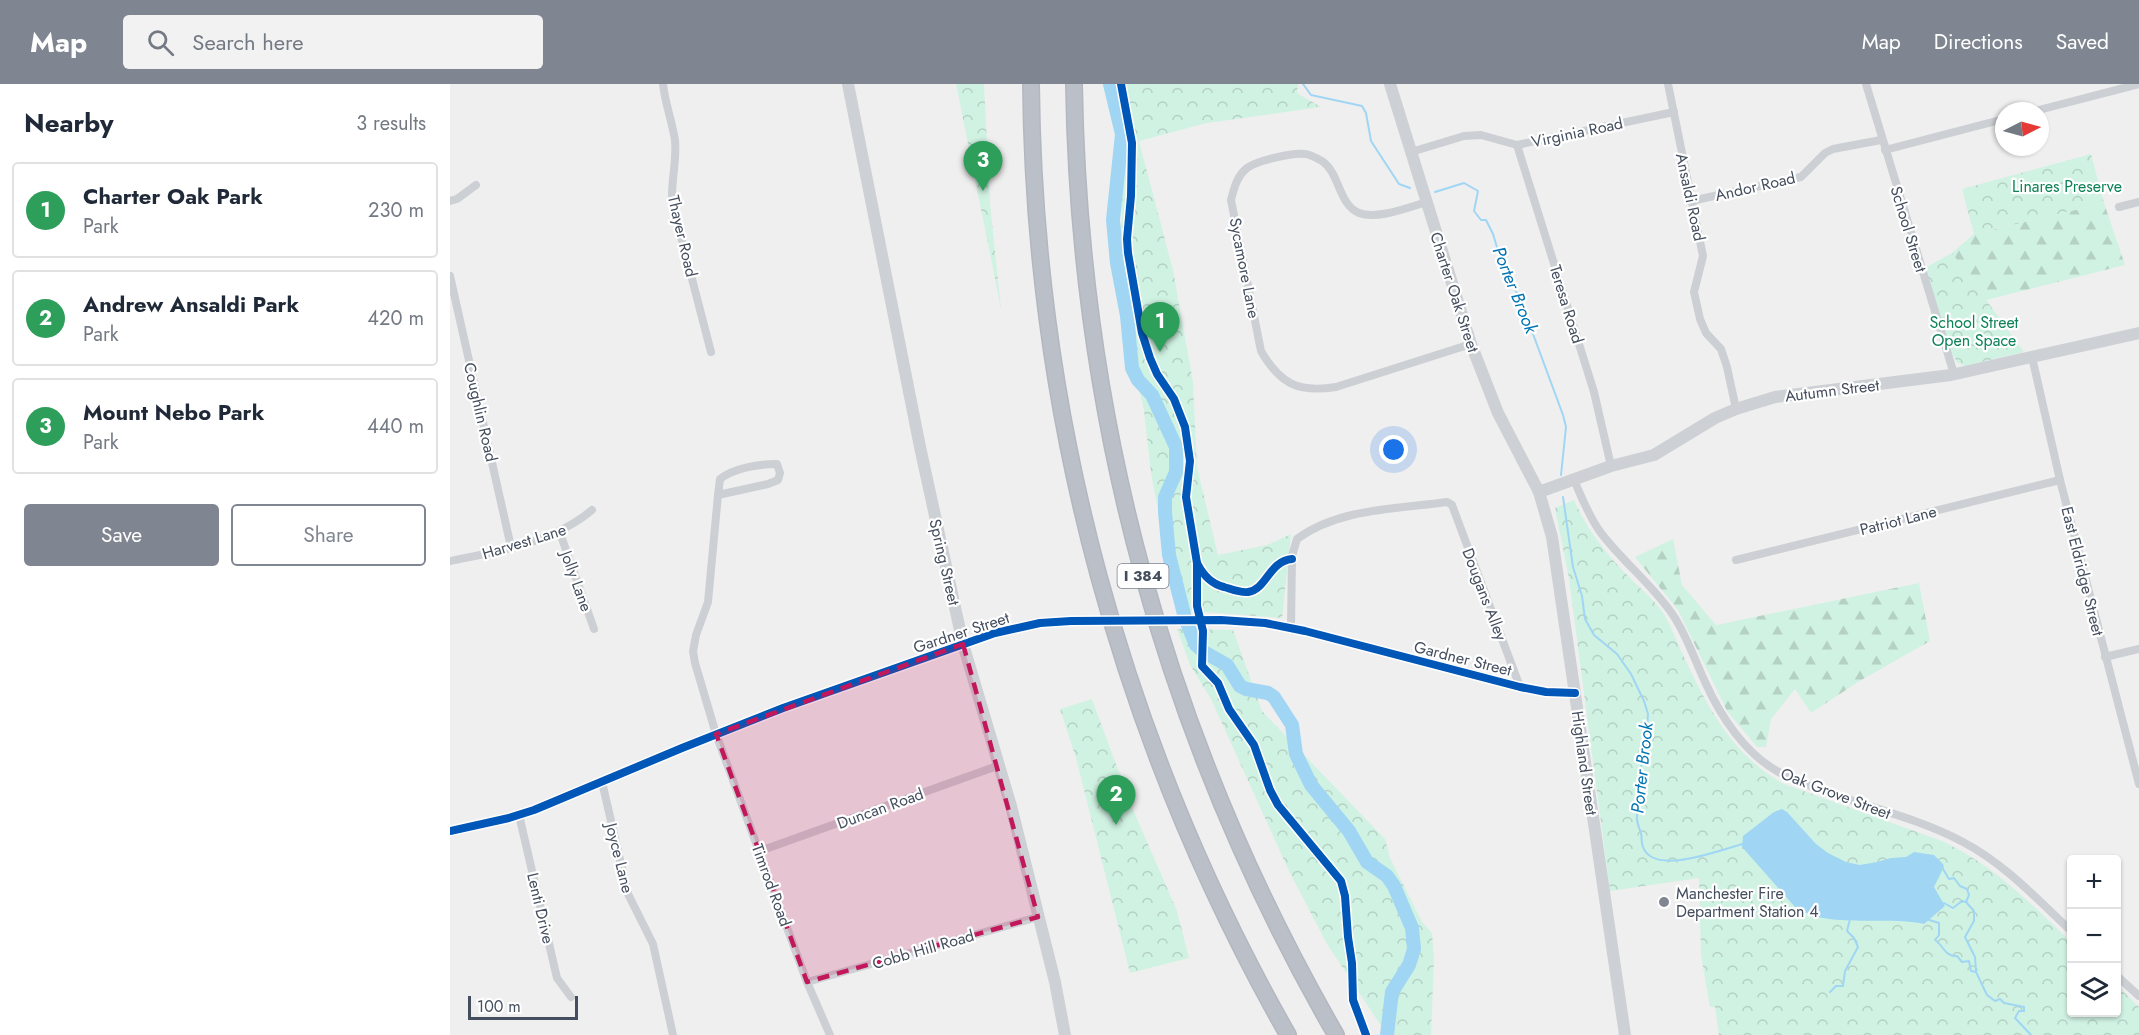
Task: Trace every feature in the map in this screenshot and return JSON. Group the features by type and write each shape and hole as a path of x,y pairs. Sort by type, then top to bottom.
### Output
{"highway":[{"name":"I 384","path":"1031,84 1036,209 1050,343 1070,462 1101,588 1142,717 1178,812 1226,918 1288,1035"},
{"name":"I 384","path":"1074,84 1077,188 1090,322 1114,462 1137,554 1176,684 1218,798 1268,909 1303,978 1336,1035"}],"street":[{"name":"Thayer Road","path":"663,84 675,139 676,157 672,202 711,352"},
{"name":"Spring Street","path":"848,84 920,447 963,644 1000,765 1065,1035"},
{"name":"Charter Oak Street","path":"1390,84 1471,344 1498,413 1539,492"},
{"name":"Ansaldi Road","path":"1668,84 1703,256 1694,292 1700,320 1706,333 1721,349 1736,409"},
{"name":"School Street","path":"1866,84 1881,140 1954,374"},
{"path":"2049,107 2139,84"},
{"name":"Virginia Road","path":"1412,152 1464,136 1481,135 1517,144 1674,112"},
{"path":"1885,150 1995,121"},
{"name":"Andor Road","path":"1691,201 1801,177 1813,163 1833,149 1881,140"},
{"name":"Teresa Road","path":"1517,144 1594,392 1611,465"},
{"name":"Sycamore Lane","path":"1427,202 1375,215 1358,212 1345,201 1334,176 1323,162 1305,154 1263,160 1246,168 1235,183 1231,200 1261,351 1269,366 1281,378 1296,387 1314,391 1336,387 1471,344"},
{"path":"450,201 457,199 476,185"},
{"path":"2119,207 2139,202"},
{"name":"Coughlin Road","path":"450,276 512,547"},
{"name":"Autumn Street","path":"1539,492 1611,465 1654,455 1715,418 1775,397 1954,374 2139,333"},
{"name":"East Eldridge Street","path":"2032,357 2060,480 2139,784"},
{"path":"767,464 777,464 780,473 778,480 718,495 720,479 727,474 767,464"},
{"name":"Oak Grove Street","path":"1574,480 1600,532 1661,599 1674,617 1706,686 1722,714 1737,735 1756,755 1776,771 1798,781 1931,828 1963,842 2003,868 2067,927"},
{"name":"Patriot Lane","path":"1736,560 2060,480"},
{"name":"Highland Street","path":"1539,492 1554,548 1624,1035"},
{"name":"Timrod Road","path":"718,495 708,602 693,651 716,734 807,982 830,1035"},
{"name":"Dougans Alley","path":"1291,627 1292,556 1297,539 1320,525 1357,513 1448,502 1452,505 1520,687"},
{"name":"Harvest Lane","path":"450,561 560,533 592,510"},
{"name":"Jolly Lane","path":"560,533 594,629"},
{"name":"Gardner Street","path":"450,831 519,815 716,734 963,644 1027,625 1085,621 1255,622 1291,627 1520,687 1546,692 1575,693"},
{"path":"2105,657 2139,649"},
{"name":"Duncan Road","path":"760,851 1000,765"},
{"name":"Joyce Lane","path":"602,782 628,894 653,944 673,1035"},
{"name":"Lenti Drive","path":"519,815 557,978 571,997"},
{"name":"Cobb Hill Road","path":"807,982 1038,917"},
{"path":"2121,980 2139,996"}],"highlighted area":[{"path":"963,644 1038,917 807,982 716,734"}],"green space":[{"path":"956,84 984,84 990,203 1001,309"},
{"path":"1119,84 1298,84 1297,93 1321,107 1207,123 1139,141 1173,270 1193,382 1197,467 1218,555 1267,545 1291,534 1282,618 1178,610 1166,571 1164,542 1151,473 1144,411 1125,323 1126,289 1121,250 1122,205 1117,130"},
{"name":"Linares Preserve","path":"2091,154 2104,203 1974,234 1962,189"},
{"path":"2104,203 2125,265 1986,300 1952,253 1974,234"},
{"name":"School Street Open Space","path":"1952,253 2024,352 1964,366 1957,362 1950,350 1925,268"},
{"path":"1574,500 1591,532 1606,551 1662,611 1713,712 1736,745 1750,760 1784,784 1942,841 1995,873 2067,938 2067,1017 2121,1017 2121,989 2139,1007 2139,1035 1719,1035 1715,1007 1710,1007 1701,955 1699,878 1610,891 1569,579 1555,508"},
{"path":"1673,539 1682,585 1716,625 1919,583 1930,641 1858,682 1811,713 1795,689 1771,719 1766,747 1757,747 1727,711 1678,610 1635,557"},
{"path":"1177,629 1233,630 1262,711 1385,839 1390,858 1422,922 1432,933 1434,959 1431,1035 1387,1035 1327,944 1289,871 1211,699 1190,665"},
{"path":"1092,699 1131,805 1177,911 1189,958 1130,973 1076,758 1060,709"}],"water":[{"path":"1782,809 1816,844 1846,862 1860,865 1906,857 1914,852 1934,855 1944,867 1934,887 1945,906 1924,924 1822,918 1794,906 1742,847 1743,836 1774,812"}],"waterway":[{"path":"1110,84 1122,134 1113,220 1117,263 1127,316 1132,368 1138,380 1152,395 1176,447 1176,472 1165,497 1165,512 1169,555 1185,618 1196,645 1227,665 1240,686 1268,693 1274,697 1292,725 1296,754 1311,785 1349,831 1367,862 1387,876 1394,886 1412,928 1414,949 1409,965 1392,992 1387,1035"},
{"name":"Porter Brook","path":"1303,84 1311,95 1362,106 1366,113 1371,141 1399,184 1410,188"},
{"name":"Porter Brook","path":"1435,192 1464,183 1478,191 1474,211 1481,220 1486,220 1493,234 1505,274 1519,296 1563,415 1566,427 1561,475"},
{"name":"Porter Brook","path":"1563,497 1573,567 1582,596 1585,619 1594,635 1617,654 1631,674 1648,714 1645,756 1639,772 1642,789 1637,818 1643,847 1650,856 1660,860 1674,861 1743,844"},
{"path":"1943,869 1949,879 1954,878 1960,886 1967,889 1969,895 1966,902"},
{"path":"1944,903 1953,908 1962,901 1966,902 1974,911 1974,921 1965,937 1975,957 1976,972 1987,995 1995,1001 2000,999 2004,1003 2024,1007 2024,1011 2019,1011 2015,1018 2031,1035"},
{"path":"1830,992 1836,986 1843,986 1845,971 1858,947 1854,938 1847,931 1850,919"},
{"path":"1926,919 1939,923 1939,935 1935,940 1944,950 1950,955 1957,956 1962,962 1969,961 1971,971 1976,972"}],"cycle path":[{"path":"1121,84 1132,143 1128,253 1142,333 1157,374 1174,399 1185,427 1190,461 1186,497 1197,563 1197,606 1203,631 1202,666 1218,683 1229,709 1254,745 1270,790 1278,805 1341,881 1345,896 1352,963 1353,1000 1366,1035"},
{"path":"1197,563 1215,584 1236,591 1248,592 1259,586 1278,565 1292,559"},
{"path":"450,831 534,810 783,708 995,633 1040,623 1221,620 1265,623 1305,631 1520,687 1546,692 1575,693"}],"place":[{"name":"Mount Nebo Park","path":"983,191"},
{"name":"Charter Oak Park","path":"1160,352"},
{"name":"Andrew Ansaldi Park","path":"1116,825"},
{"name":"Manchester Fire Department Station 4","path":"1664,902"}]}
